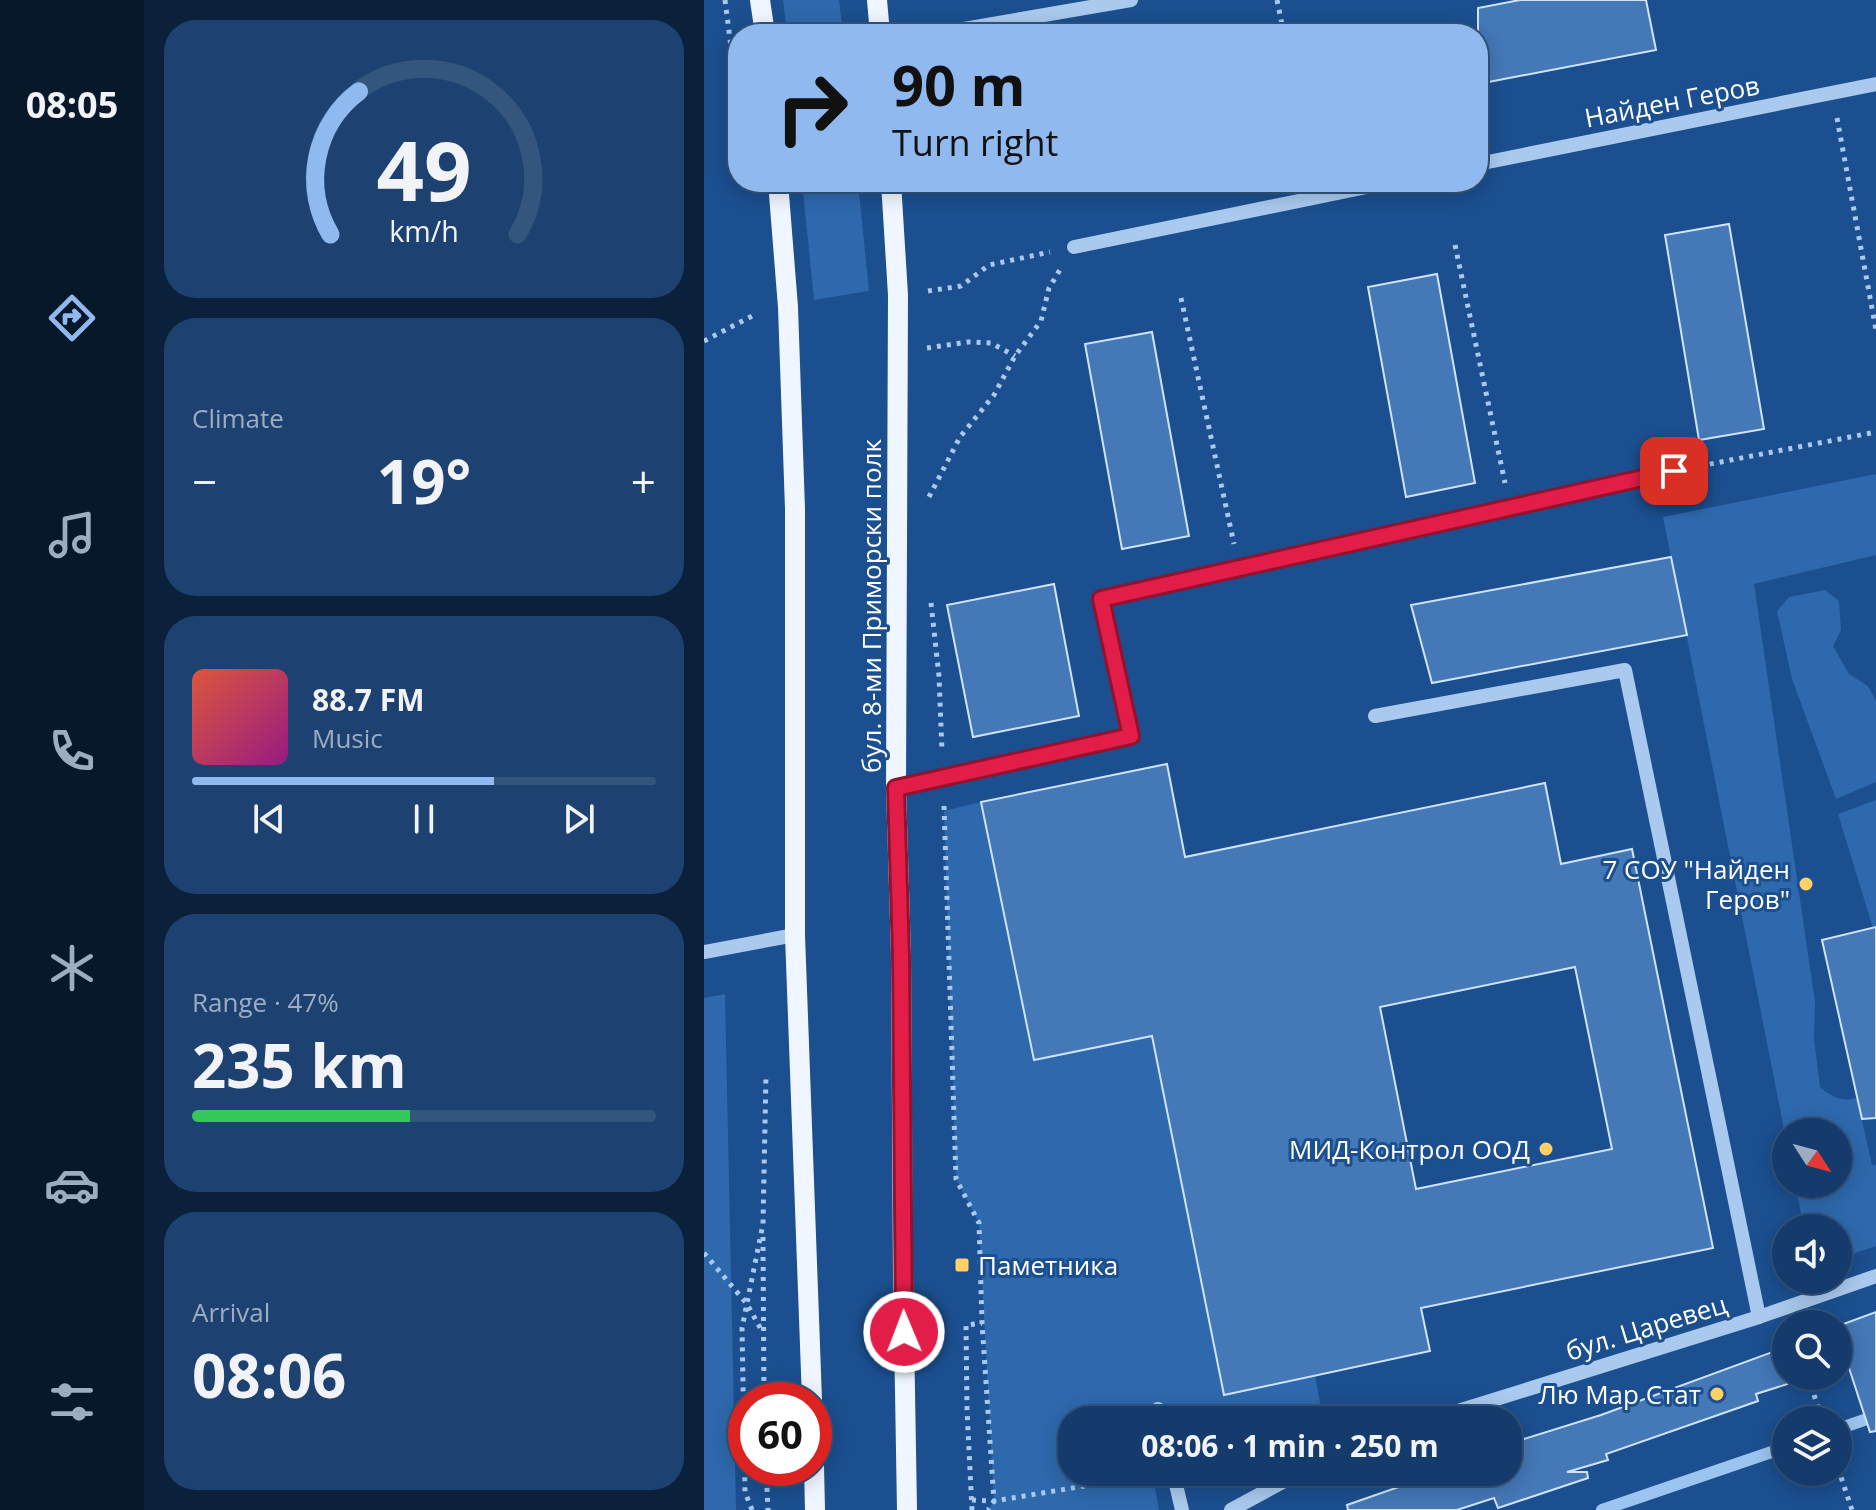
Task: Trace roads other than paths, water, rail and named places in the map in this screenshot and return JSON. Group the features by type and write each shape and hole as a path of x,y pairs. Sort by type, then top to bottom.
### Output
{"main road":[{"path":"760,0 764,24"},
{"path":"877,0 879,24"},
{"path":"779,192 788,307 795,509 795,935 811,1382"},
{"name":"бул. 8-ми Приморски полк","path":"892,192 898,295 896,788 901,955 907,1510"},
{"path":"814,1486 815,1510"}],"street":[{"path":"993,24 1131,0"},
{"name":"Найден Геров","path":"1488,162 1876,84"},
{"path":"1074,247 1342,192"},
{"path":"896,788 1131,736 1101,599 1674,471"},
{"path":"1375,716 1625,670 1759,1317"},
{"path":"704,952 795,935"},
{"name":"бул. Царевец","path":"1474,1406 1759,1317 1876,1276"},
{"path":"1176,1486 1182,1510"},
{"path":"1231,1510 1275,1486"}],"waterway":[{"path":"1852,1424 1876,1416"},
{"path":"1602,1510 1772,1452"}],"place":[{"name":"7 СОУ \"Найден Геров\"","path":"1806,884"},
{"name":"МИД-Контрол ООД","path":"1546,1149"},
{"name":"Паметника","path":"962,1265"},
{"name":"Лю Мар Стат","path":"1717,1394"}]}
